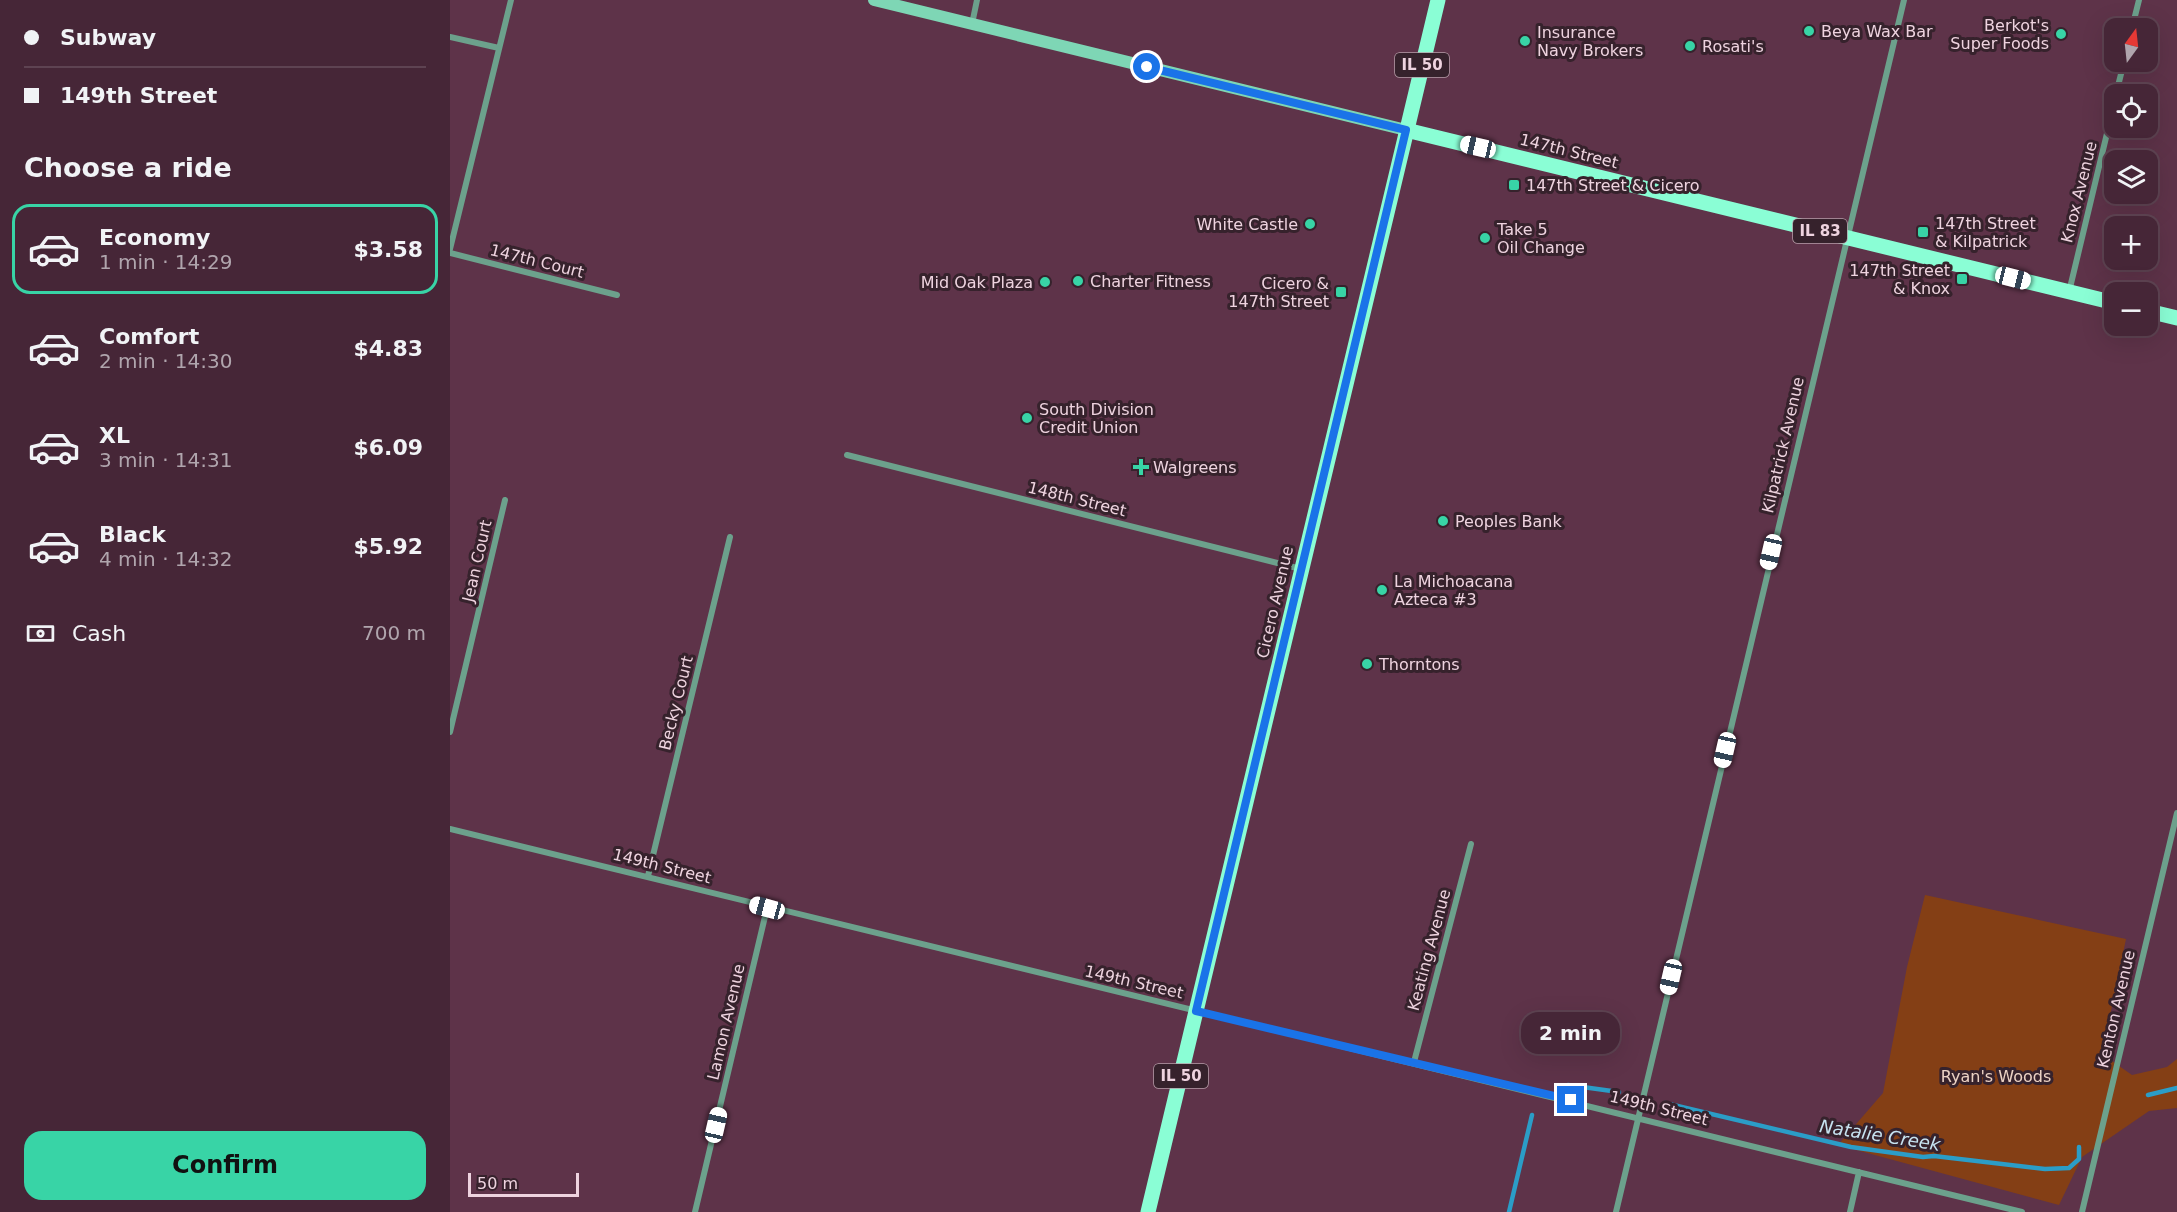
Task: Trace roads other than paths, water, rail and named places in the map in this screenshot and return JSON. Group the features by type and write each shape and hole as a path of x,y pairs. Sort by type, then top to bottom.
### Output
{"main road":[{"name":"147th Street","path":"874,0 2104,300"},
{"name":"Cicero Avenue","path":"1148,1212 1438,0"},
{"path":"2158,313 2177,318"}],"street":[{"path":"450,251 510,0"},
{"path":"972,24 977,0"},
{"name":"Kilpatrick Avenue","path":"1616,1212 1845,237 1904,0"},
{"path":"2134,18 2139,0"},
{"path":"450,37 499,48"},
{"name":"Knox Avenue","path":"2069,292 2106,138"},
{"name":"147th Court","path":"450,251 618,295"},
{"name":"148th Street","path":"847,455 1302,570"},
{"name":"Jean Court","path":"450,732 505,500"},
{"name":"Becky Court","path":"648,876 730,537"},
{"name":"Kenton Avenue","path":"2082,1212 2177,813"},
{"name":"149th Street","path":"450,829 648,876 767,908 1414,1062 2022,1212"},
{"name":"Keating Avenue","path":"1414,1062 1471,844"},
{"name":"Lamon Avenue","path":"695,1212 767,908"},
{"path":"1850,1212 1859,1172"}],"waterway":[{"name":"Natalie Creek","path":"1568,1085 1619,1092"},
{"name":"Natalie Creek","path":"2148,1095 2177,1088"},
{"name":"Natalie Creek","path":"1665,1103 1851,1147 1923,1157 1934,1156 2045,1169 2069,1168 2079,1159 2079,1147"},
{"name":"Natalie Creek","path":"1509,1212 1532,1115"}],"place":[{"name":"Beya Wax Bar","path":"1809,31"},
{"name":"Berkot's Super Foods","path":"2061,34"},
{"name":"Insurance Navy Brokers","path":"1525,41"},
{"name":"Rosati's","path":"1690,46"},
{"name":"147th Street & Cicero","path":"1514,185"},
{"name":"White Castle","path":"1310,224"},
{"name":"147th Street & Kilpatrick","path":"1923,232"},
{"name":"Take 5 Oil Change","path":"1485,238"},
{"name":"147th Street & Knox","path":"1962,279"},
{"name":"Charter Fitness","path":"1078,281"},
{"name":"Mid Oak Plaza","path":"1045,282"},
{"name":"Cicero & 147th Street","path":"1341,292"},
{"name":"South Division Credit Union","path":"1027,418"},
{"name":"Walgreens","path":"1141,467"},
{"name":"Peoples Bank","path":"1443,521"},
{"name":"La Michoacana Azteca #3","path":"1382,590"},
{"name":"Thorntons","path":"1367,664"}],"park label":[{"name":"Ryan's Woods","path":"1996,1076"}]}
